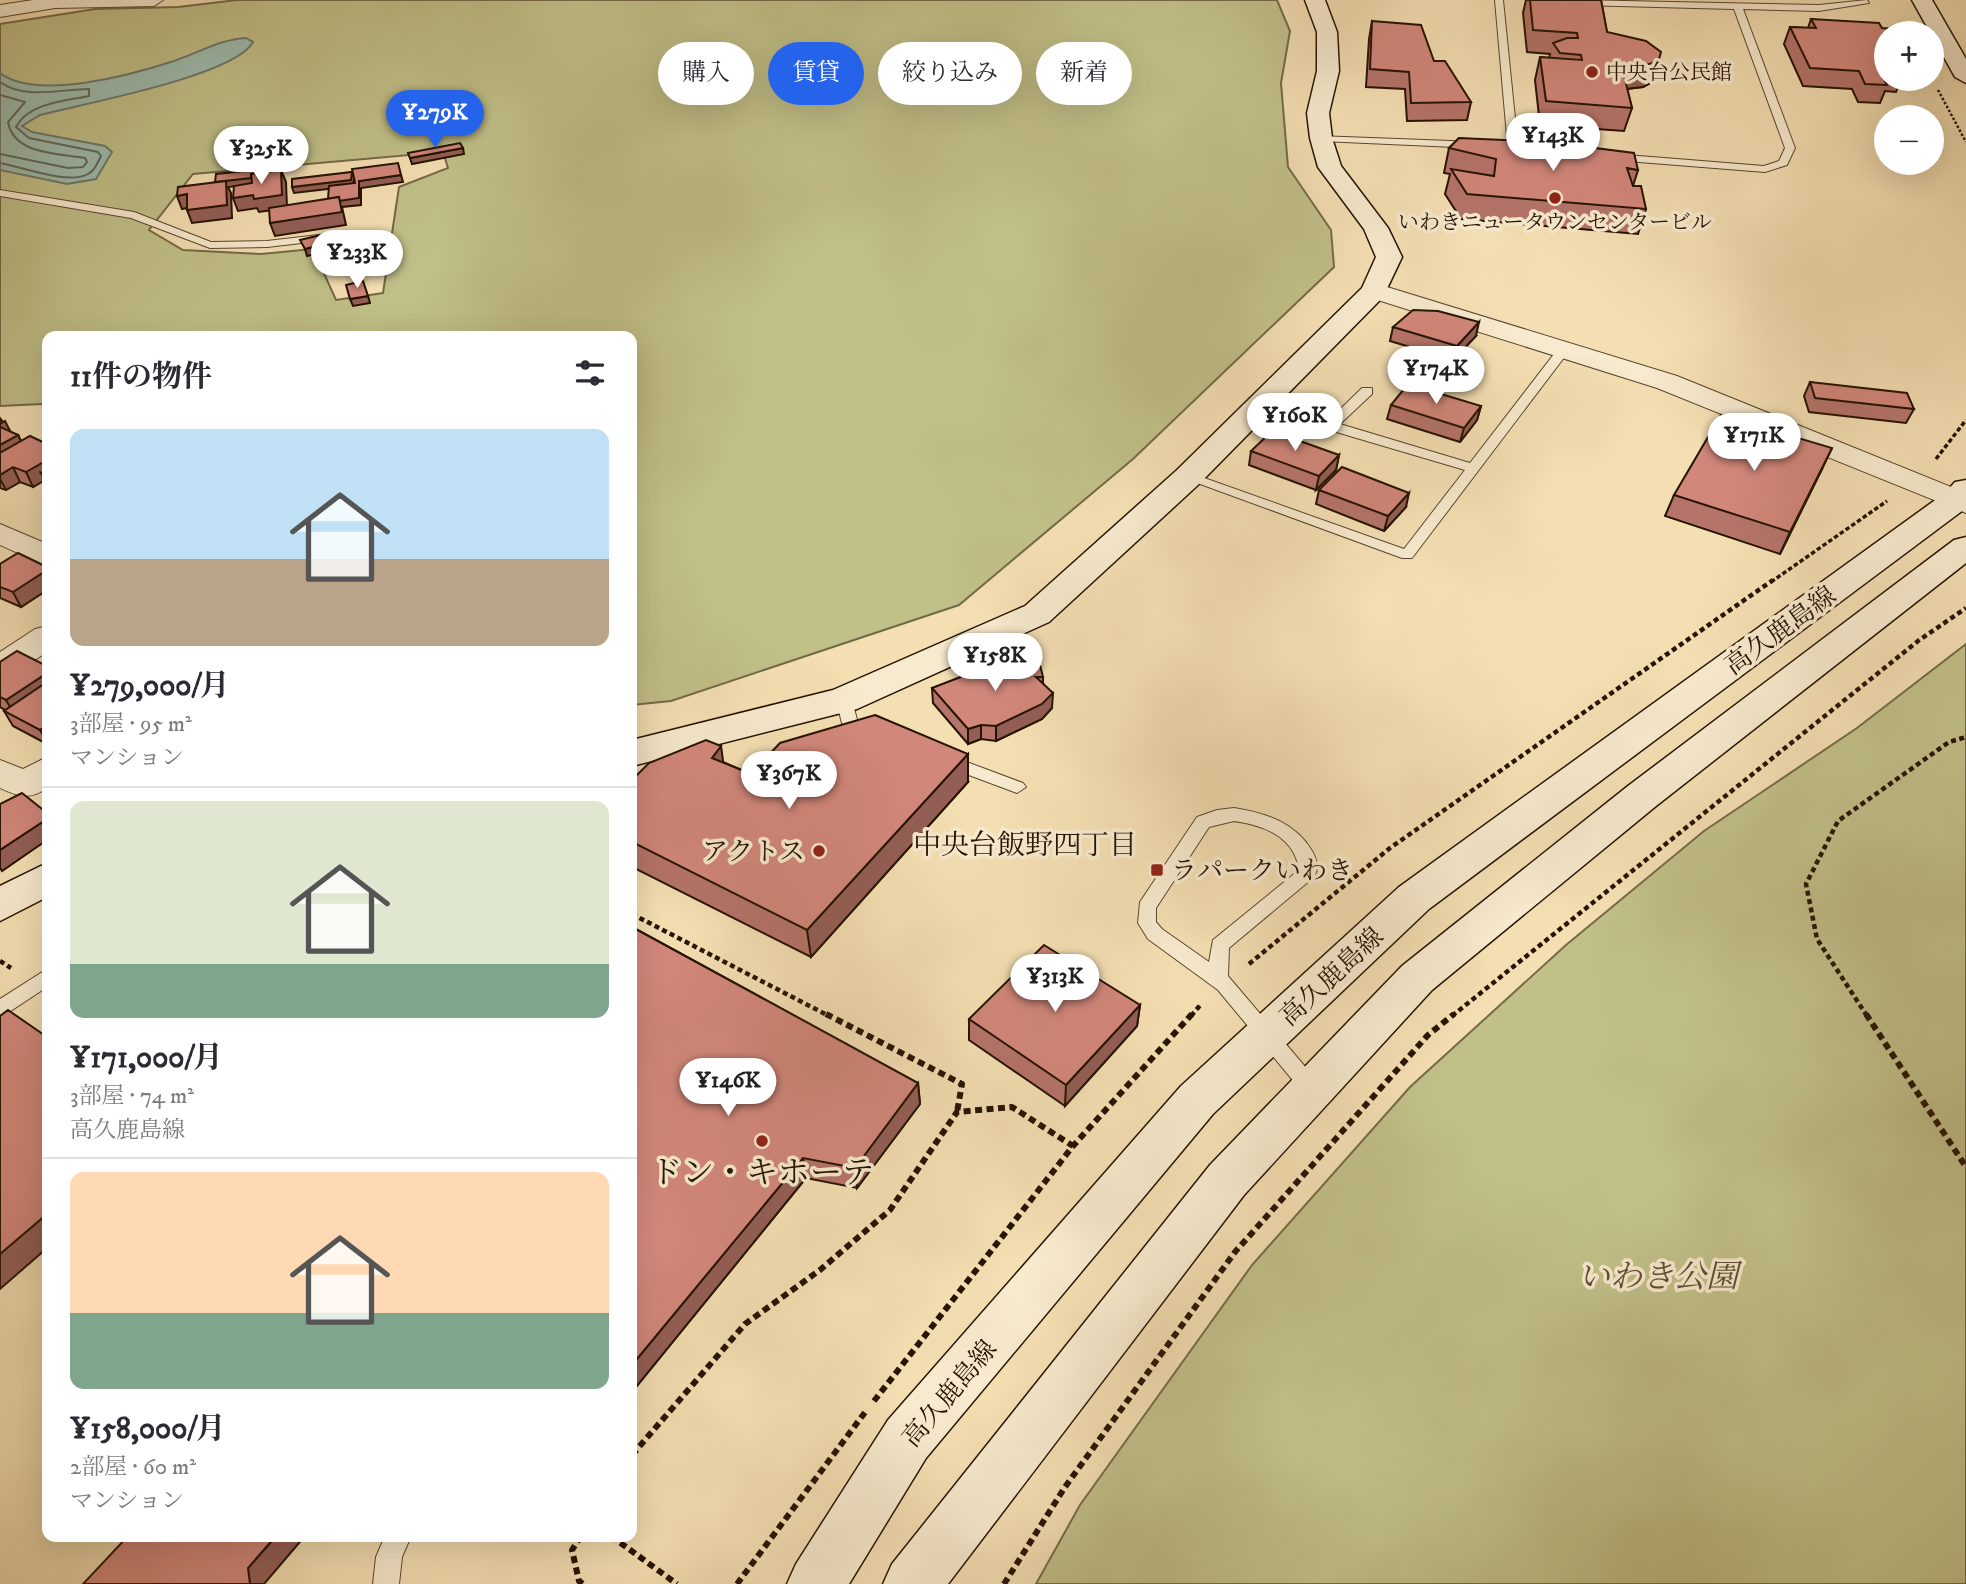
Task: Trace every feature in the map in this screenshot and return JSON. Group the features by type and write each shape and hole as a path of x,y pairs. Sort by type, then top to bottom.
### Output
{"main road":[{"path":"637,752 844,700 1037,614 1188,477 1374,291 1389,257 1376,228 1330,167 1321,138 1318,113 1328,71 1327,32 1315,0"},
{"path":"1922,0 1966,76"},
{"name":"高久鹿島線","path":"816,1584 907,1439 1197,1100 1415,898 1963,498"},
{"name":"高久鹿島線","path":"912,1584 1227,1180 1417,978 1642,796 1966,547"},
{"path":"0,905 42,881"}],"street":[{"path":"0,11 55,1 154,0"},
{"path":"1374,291 1565,348 1725,404 1963,498"},
{"path":"0,533 42,554"},
{"path":"0,667 42,640"},
{"path":"0,773 25,785 42,773"}],"lane":[{"path":"1499,0 1513,148"},
{"path":"1571,2 1738,8 1841,8 1859,6 1865,2 1863,0"},
{"path":"1602,156 1765,169 1783,163 1790,148 1738,8"},
{"path":"1321,138 1487,146"},
{"path":"1500,147 1526,149"},
{"path":"0,193 134,215 210,245 267,244 327,237"},
{"path":"1188,477 1407,555 1565,348"},
{"path":"1367,391 1331,426 1474,468"},
{"path":"844,700 849,723 888,738"},
{"path":"927,753 1017,788"},
{"path":"1218,978 1220,945 1308,872 1307,851 1296,838 1240,814 1213,815 1203,821 1147,907 1147,923 1155,934 1218,978 1312,1089"},
{"path":"0,1010 42,981"},
{"path":"386,1584 389,1557 395,1542"}],"path":[{"path":"1938,91 1966,142"},
{"path":"1004,1584 1065,1487 1235,1252 1428,1035 1624,874 1918,641 1966,608"},
{"path":"1966,737 1949,742 1838,821 1806,884 1816,939 1966,1167"},
{"path":"637,917 962,1084 957,1112 890,1210 820,1270 745,1324 637,1449"},
{"path":"957,1112 1012,1107 1073,1146"},
{"path":"577,1542 572,1550 579,1581 583,1584"},
{"path":"619,1542 677,1584"}],"green space":[{"path":"237,0 1277,0 1290,31 1281,83 1288,167 1331,230 1334,267 1133,459 959,605 671,701 637,704 637,331 42,331 42,404 0,406 0,24 95,9 178,7","holes":["443,152 448,168 399,187 383,293 336,300 313,249 261,254 183,250 149,230 193,174"]},
{"name":"いわき公園","path":"1966,644 1966,1584 1036,1584 1080,1505 1252,1265 1410,1087 1566,945 1704,831 1857,728"}],"water":[{"path":"246,38 253,42 240,54 218,66 155,87 40,115 22,126 32,132 105,146 112,152 96,179 67,184 0,170 0,73 16,81 37,85 85,83 156,67 219,44"}],"building":[{"path":"1530,0 1601,0 1607,32 1646,41 1661,52 1659,59 1650,64 1622,67 1632,108 1546,101 1540,57 1582,60 1581,55 1560,53 1553,43 1567,38 1578,38 1577,33 1533,30"},
{"path":"1811,19 1874,23 1874,84 1865,84 1859,71 1810,68 1790,27 1816,28"},
{"path":"1372,21 1421,25 1434,61 1445,61 1471,102 1411,103 1409,72 1370,69"},
{"path":"1459,138 1548,142 1634,153 1638,170 1627,168 1633,186 1641,186 1646,209 1467,194 1451,169 1494,176 1496,159 1449,148"},
{"path":"460,143 463,148 410,158 408,153"},
{"path":"398,163 401,175 359,181 359,198 339,201 339,197 328,199 329,186 355,183 352,169"},
{"path":"263,169 262,172 251,174 251,178 215,182 216,174"},
{"path":"281,170 282,195 254,199 253,195 233,198 234,186 252,183 251,174"},
{"path":"352,172 351,180 292,187 292,179"},
{"path":"226,181 227,205 187,210 187,194 177,196 178,187"},
{"path":"339,197 342,212 270,223 269,208"},
{"path":"321,235 326,244 305,249 300,240"},
{"path":"363,281 368,296 350,299 346,285"},
{"path":"1413,310 1438,311 1479,322 1457,346 1393,327"},
{"path":"1420,350 1466,361 1452,377 1408,364"},
{"path":"1810,382 1907,393 1914,409 1815,398"},
{"path":"1408,384 1481,406 1464,428 1391,405"},
{"path":"1721,415 1832,448 1790,532 1674,495"},
{"path":"0,427 18,435 0,445"},
{"path":"1272,431 1339,455 1319,476 1251,451"},
{"path":"30,436 42,442 42,463 26,472 13,467 0,475 0,453"},
{"path":"1342,467 1409,493 1388,516 1319,490"},
{"path":"18,553 42,565 42,573 13,592 0,587 0,564"},
{"path":"17,651 42,664 42,676 6,700 0,697 0,662"},
{"path":"1015,656 1026,666 1040,665 1043,677 1036,677 1053,693 1042,704 996,726 981,725 968,729 932,688"},
{"path":"42,685 40,730 4,711"},
{"path":"875,715 968,754 807,930 637,845 637,775 649,763 706,740 721,746 712,758 751,774 780,743"},
{"path":"22,793 42,809 42,822 0,850 0,804"},
{"name":"ドン・キホーテ","path":"637,930 918,1083 855,1168 803,1158 637,1359"},
{"path":"1044,945 1140,1005 1066,1085 969,1019"},
{"path":"8,1010 42,1034 42,1218 0,1254 0,1016"},
{"path":"122,1542 271,1542 248,1568 250,1584 83,1584"}],"place":[{"name":"中央台公民館","path":"1592,72"},
{"name":"いわきニュータウンセンタービル","path":"1555,198"},
{"name":"アクトス","path":"819,851"},
{"name":"ラパークいわき","path":"1157,870"},
{"name":"ドン・キホーテ","path":"762,1141"}],"district":[{"name":"中央台飯野四丁目","path":"1025,844"}]}
